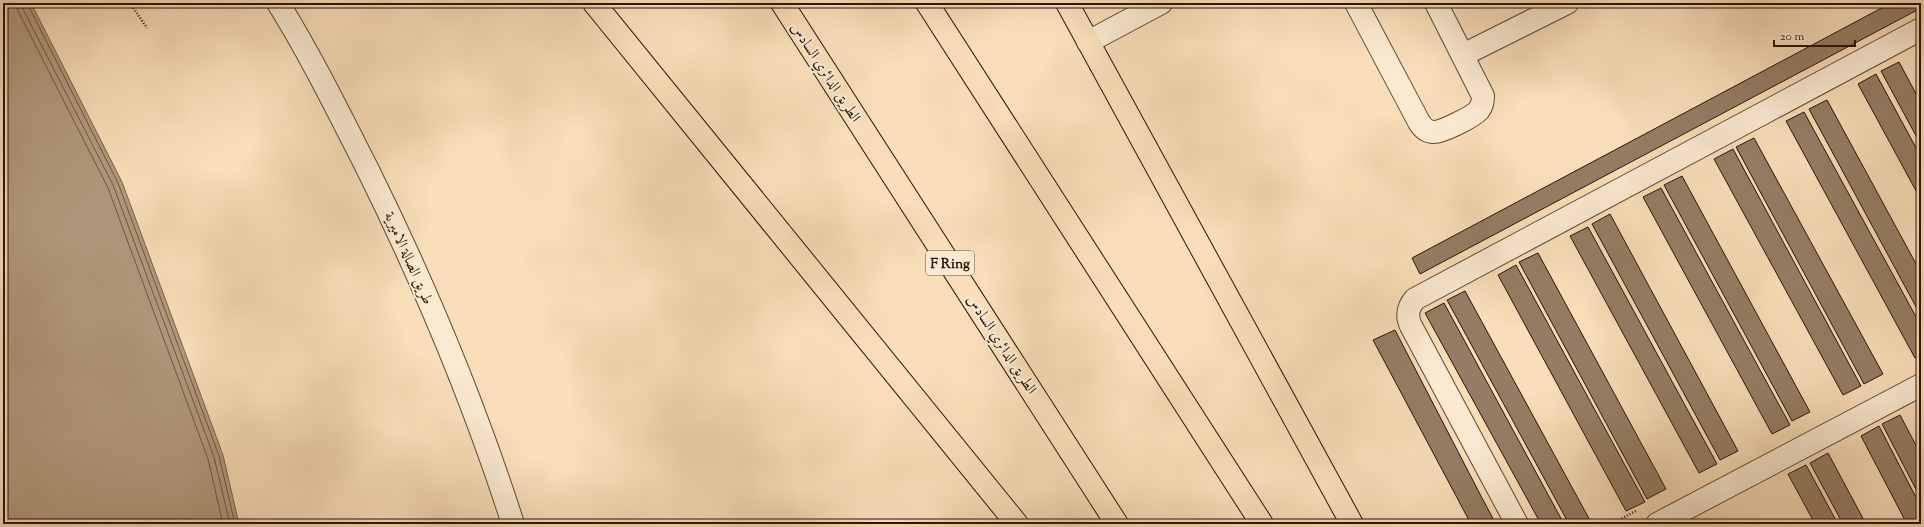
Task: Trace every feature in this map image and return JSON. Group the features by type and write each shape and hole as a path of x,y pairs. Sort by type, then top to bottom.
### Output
{"highway":[{"path":"594,3 1017,524"},
{"name":"الطريق الدائري السادس","path":"782,3 1117,524"},
{"path":"927,3 1262,524"},
{"path":"1067,3 1352,524"}],"street":[{"name":"طريق الصالة الاميرية","path":"278,3 343,119 389,212 431,308 470,404 513,524"},
{"path":"1088,42 1161,3"},
{"path":"1356,3 1419,122 1426,130 1433,132 1440,131 1474,114 1480,109 1483,96 1436,3"},
{"path":"1463,55 1567,3"},
{"path":"1516,524 1410,326 1408,312 1410,305 1415,299 1542,230 1614,194 1830,76 1921,29"},
{"path":"1657,524 1921,385"}],"path":[{"path":"130,3 147,28"}],"water":[{"path":"3,3 31,3 122,182 223,455 239,524 3,524"}],"building":[{"path":"1891,3 1921,3 1921,8 1420,274 1412,258"},
{"path":"1899,62 1921,103 1921,145 1881,71"},
{"path":"1876,74 1921,157 1921,200 1858,84"},
{"path":"1827,100 1921,273 1921,316 1809,109"},
{"path":"1804,112 1921,326 1921,355 1915,358 1786,121"},
{"path":"1754,138 1883,374 1864,384 1736,147"},
{"path":"1733,149 1861,386 1843,395 1714,159"},
{"path":"1682,176 1810,412 1792,421 1664,185"},
{"path":"1661,188 1790,425 1772,434 1643,197"},
{"path":"1610,214 1738,451 1720,460 1592,224"},
{"path":"1588,227 1717,464 1699,473 1570,236"},
{"path":"1538,253 1666,489 1647,499 1519,262"},
{"path":"1516,265 1645,502 1626,511 1498,275"},
{"path":"1465,291 1592,524 1569,524 1447,300"},
{"path":"1444,303 1564,524 1541,524 1425,313"},
{"path":"1395,330 1496,524 1471,524 1373,340"},
{"path":"1900,415 1921,455 1921,499 1882,424"},
{"path":"1879,426 1921,507 1921,524 1907,524 1861,436"},
{"path":"1828,453 1866,524 1843,524 1810,463"},
{"path":"1806,465 1838,524 1815,524 1788,474"},
{"path":"1758,521 1766,521 1774,524 1749,524"}]}
